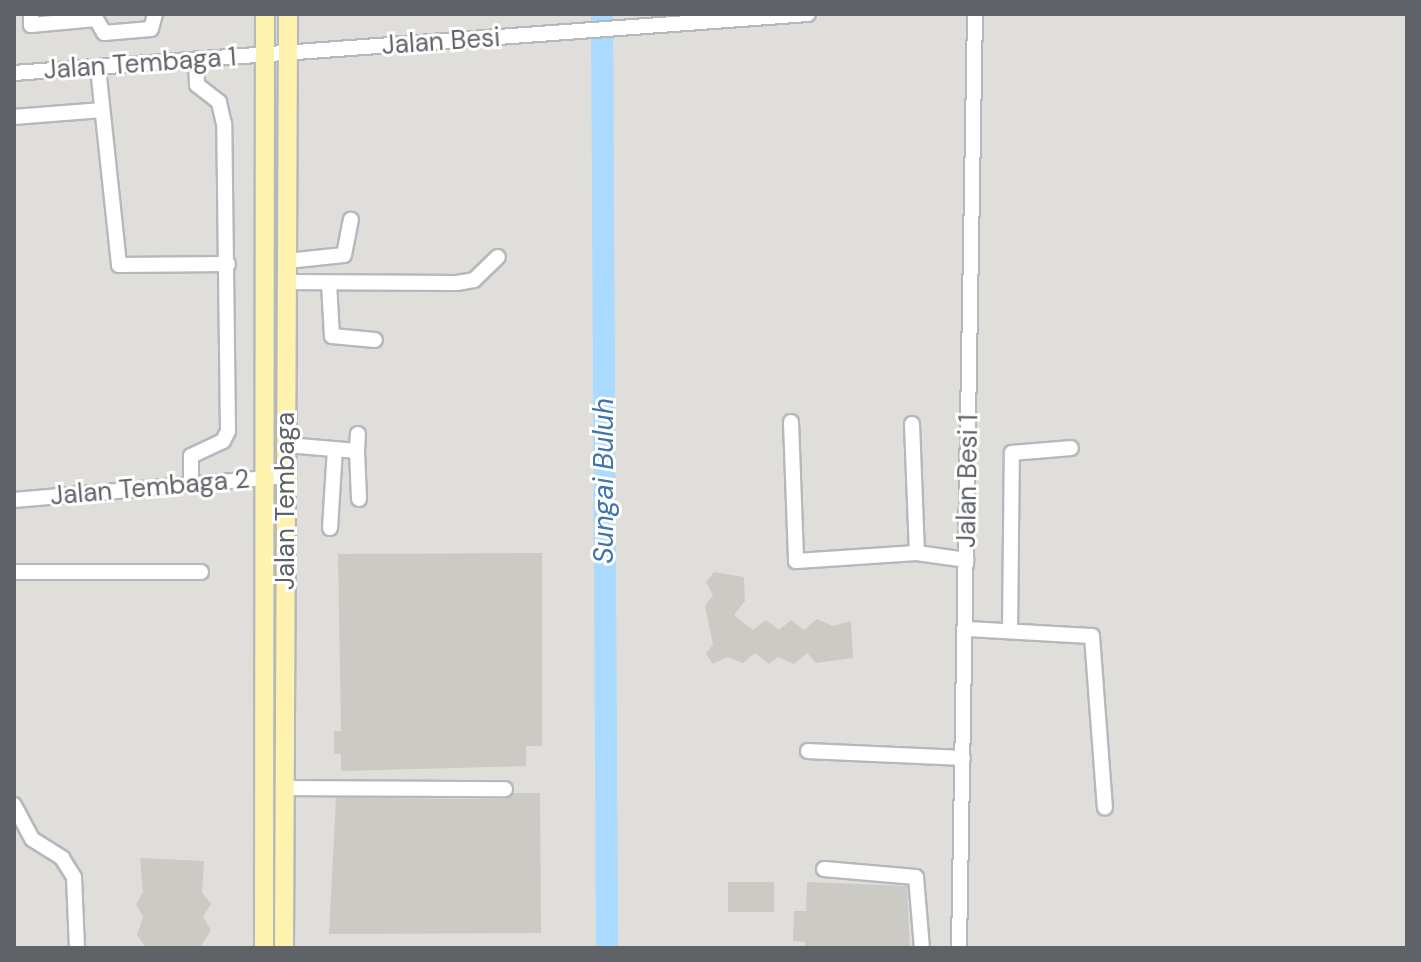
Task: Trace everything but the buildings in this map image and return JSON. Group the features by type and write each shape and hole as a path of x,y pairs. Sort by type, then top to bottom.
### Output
{"main road":[{"name":"Jalan Tembaga","path":"265,14 285,788 284,948"},
{"name":"Jalan Tembaga","path":"264,948 277,477 287,445 288,14"}],"street":[{"path":"14,26 31,19 96,17 104,33 148,30 155,14"},
{"name":"Jalan Besi","path":"265,55 638,27 683,19 808,14"},
{"name":"Jalan Besi 1","path":"959,948 975,14"},
{"name":"Jalan Tembaga 1","path":"14,73 265,55"},
{"path":"191,485 191,456 223,441 228,431 228,264 222,109 197,85 196,60"},
{"path":"98,68 119,265 228,264"},
{"path":"14,117 102,110"},
{"path":"287,261 344,255 351,220"},
{"path":"287,282 457,283 474,280 498,257"},
{"path":"329,283 332,336 375,340"},
{"path":"791,422 796,561 917,553 967,560"},
{"path":"912,424 917,553"},
{"path":"358,434 359,499"},
{"path":"287,445 357,451"},
{"path":"1010,630 1012,453 1071,448"},
{"path":"330,528 335,449"},
{"name":"Jalan Tembaga 2","path":"14,500 277,477"},
{"path":"14,572 201,572"},
{"path":"966,629 1086,632 1098,645 1105,808"},
{"path":"808,751 963,758"},
{"path":"285,788 505,789"},
{"path":"14,805 32,839 62,858 74,877 77,948"},
{"path":"824,869 916,877 922,948"}],"shaded area":[{"path":"14,14 1407,14 1407,948 14,948"}],"waterway":[{"name":"Sungai Buluh","path":"602,14 607,948"}]}
